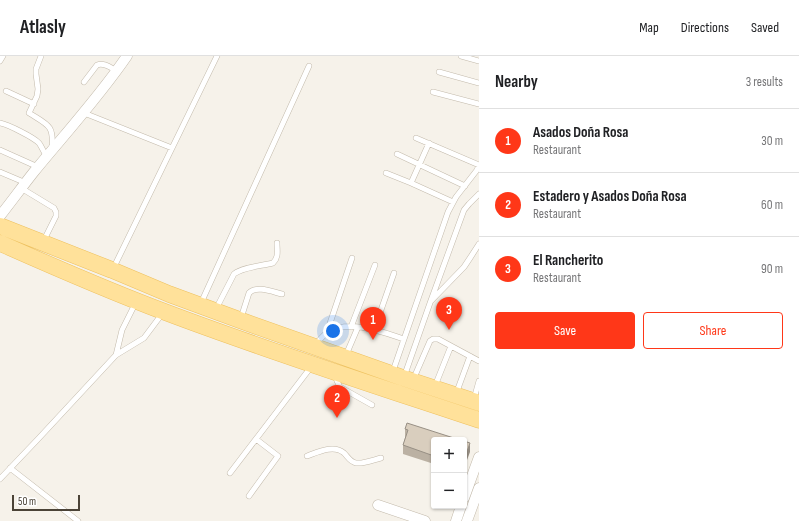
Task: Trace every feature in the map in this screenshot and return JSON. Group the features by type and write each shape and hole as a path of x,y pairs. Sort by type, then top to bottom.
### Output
{"main road":[{"path":"0,226 200,306 476,403"},
{"path":"0,243 164,312 479,420"}],"street":[{"path":"0,216 47,153 84,113 127,56"},
{"path":"467,490 479,457"},
{"path":"467,521 479,488"},
{"path":"378,505 425,521"},
{"path":"456,521 460,509"}],"lane":[{"path":"0,61 3,56"},
{"path":"41,56 36,69 38,89 34,104 29,113 48,125 51,130 53,140 47,153"},
{"path":"112,270 218,56"},
{"path":"461,56 479,61"},
{"path":"84,82 97,65 100,64 104,64 117,71"},
{"path":"200,306 309,66"},
{"path":"439,72 479,83"},
{"path":"6,91 34,104"},
{"path":"433,92 479,104"},
{"path":"84,113 172,148"},
{"path":"0,122 30,137 40,144 47,153"},
{"path":"403,378 404,339 448,212 453,202 477,170 479,165 416,138"},
{"path":"47,153 53,140"},
{"path":"411,183 429,143"},
{"path":"0,150 38,167"},
{"path":"397,154 465,186"},
{"path":"0,172 54,208 56,216 42,242"},
{"path":"386,173 453,202"},
{"path":"403,378 464,210 479,194"},
{"path":"215,311 234,274 243,269 273,263 278,256 277,243"},
{"path":"430,302 464,267 479,244"},
{"path":"327,332 352,258"},
{"path":"351,327 375,265"},
{"path":"374,330 394,273"},
{"path":"240,320 252,291 258,289 282,294"},
{"path":"116,355 122,330 137,301"},
{"path":"0,479 40,438 116,355 144,338 164,312"},
{"path":"314,346 327,332 336,328 358,327 404,339"},
{"path":"345,357 358,327"},
{"path":"403,378 430,341 434,339 438,339 479,361"},
{"path":"434,388 451,346"},
{"path":"455,396 470,356"},
{"path":"230,473 314,364"},
{"path":"336,372 337,381 340,386 372,406"},
{"path":"476,403 479,381"},
{"path":"249,496 278,456 256,439"},
{"path":"307,456 319,451 336,449 342,452 354,463 362,463 381,458"},
{"path":"10,468 78,521"}],"building":[{"path":"407,423 451,437 431,437 431,455 403,445 408,430 405,429"},
{"path":"467,442 470,443 467,452"}],"place":[{"name":"El Rancherito","path":"449,330"},
{"name":"Asados Doña Rosa","path":"373,340"},
{"name":"Estadero y Asados Doña Rosa","path":"337,418"}]}
